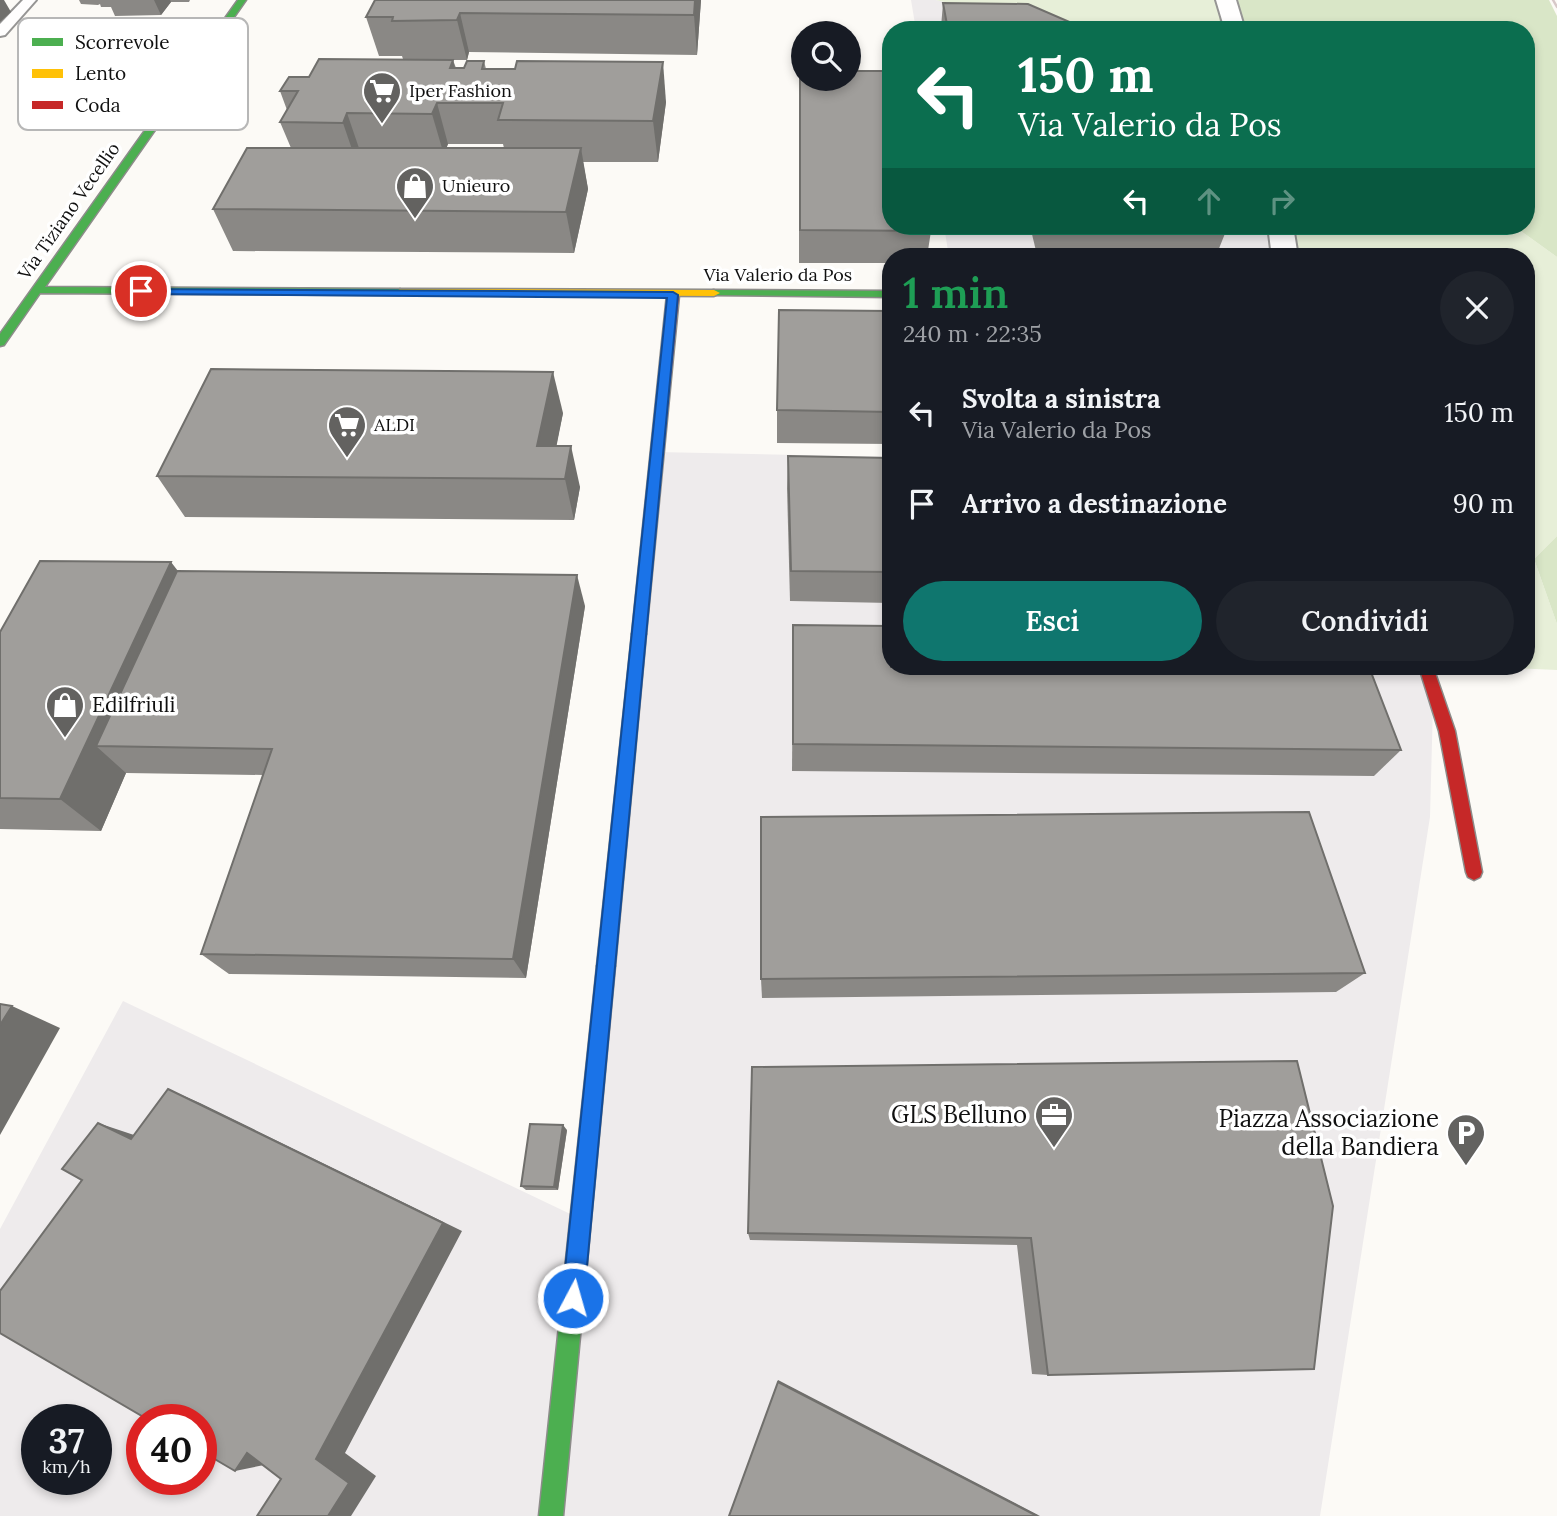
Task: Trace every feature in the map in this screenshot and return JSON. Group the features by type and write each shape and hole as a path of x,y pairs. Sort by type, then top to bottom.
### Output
{"street":[{"name":"Via Tiziano Vecellio","path":"229,18 242,0"},
{"path":"1226,0 1233,21"},
{"name":"Via Tiziano Vecellio","path":"0,342 150,130"},
{"name":"Via Valerio da Pos","path":"36,290 882,294"},
{"path":"551,1516 673,295"},
{"path":"1429,675 1447,731 1474,872"}],"lane":[{"path":"0,32 30,0"}],"shaded area":[{"path":"911,0 936,0 1025,21 914,21"},
{"path":"945,235 1275,235 1277,248 948,248"},
{"path":"657,452 882,457 882,675 1434,675 1430,817 1320,1516 0,1516 0,1229 123,1001 585,1221"}],"green space":[{"path":"936,0 1217,0 1219,21 1025,21"},
{"path":"1217,0 1549,0 1557,16 1557,257 1526,235 1535,235 1535,21 1219,21"},
{"path":"1275,235 1526,235 1557,257 1557,536 1535,558 1535,248 1277,248"},
{"path":"1557,536 1557,624 1535,562 1535,558"},
{"path":"1535,562 1557,624 1557,670 1535,669"}],"building":[{"path":"375,0 695,0 694,15 460,13 457,20 392,21 393,17 366,17"},
{"path":"943,3 1028,4 1067,21 946,21"},
{"path":"319,59 453,60 450,68 464,68 467,61 484,61 482,69 515,69 517,61 663,62 653,121 498,120 503,103 437,103 432,114 347,113 343,123 280,122 298,91 280,91 289,77 309,77"},
{"path":"861,71 882,71 882,231 800,230 800,91 861,91"},
{"path":"247,148 581,148 566,212 213,209"},
{"path":"779,310 882,311 882,412 777,410"},
{"path":"211,369 553,372 537,446 571,446 565,479 157,476"},
{"path":"788,456 882,458 882,572 791,571"},
{"path":"40,561 171,562 60,799 0,798 0,632"},
{"path":"177,571 577,575 513,959 201,954 272,749 96,746"},
{"path":"793,625 882,626 882,675 1372,675 1401,750 793,744"},
{"path":"1309,812 1365,973 761,979 761,817"},
{"path":"0,1004 12,1006 0,1025"},
{"path":"1297,1061 1333,1206 1314,1369 1048,1375 1031,1238 748,1233 752,1067"},
{"path":"168,1089 443,1223 316,1459 349,1483 328,1516 257,1516 281,1479 247,1453 235,1471 217,1460 217,1404 126,1404 126,1407 0,1333 0,1291 82,1180 62,1169 98,1123 131,1139"},
{"path":"530,1124 563,1125 554,1187 521,1186"},
{"path":"778,1382 1037,1516 729,1516"}],"railway":[{"path":"1553,0 1557,7"}],"traffic: fast":[{"path":"229,18 242,0"},
{"path":"0,342 150,130"},
{"path":"36,290 400,292"},
{"path":"714,293 882,294"},
{"path":"551,1516 606,966"}],"traffic: slow":[{"path":"400,292 714,293"},
{"path":"606,966 639,634"}],"traffic: jam":[{"path":"639,634 673,295"},
{"path":"1429,675 1447,731 1474,872"}],"place":[{"name":"Iper Fashion","path":"382,125"},
{"name":"Unieuro","path":"415,220"},
{"name":"ALDI","path":"347,459"},
{"name":"Edilfriuli","path":"65,739"},
{"name":"GLS Belluno","path":"1054,1149"},
{"name":"Piazza Associazione della Bandiera","path":"1466,1167"}],"route":[{"path":"141,291 673,295 573,1298"}]}
